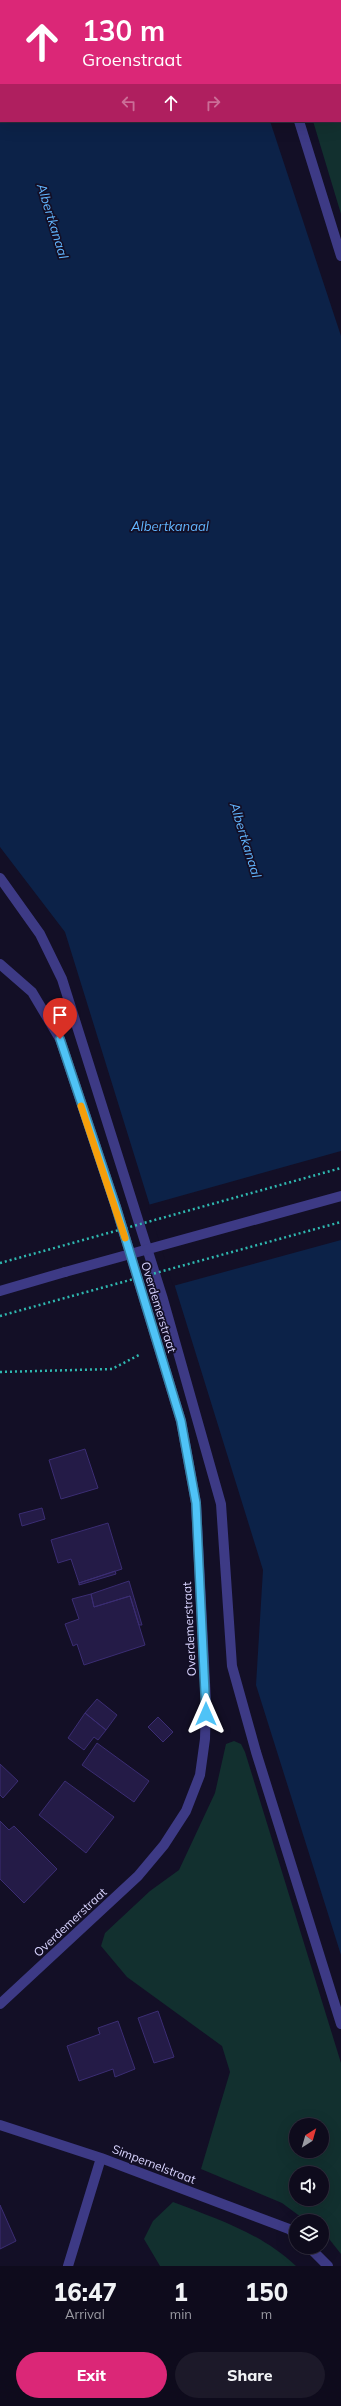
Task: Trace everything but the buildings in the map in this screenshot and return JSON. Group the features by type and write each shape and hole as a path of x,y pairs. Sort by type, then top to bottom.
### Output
{"street":[{"path":"299,122 341,256"},
{"path":"0,878 40,934 62,979 163,1299 221,1504 232,1666 256,1752 341,2024"},
{"name":"Overdemerstraat","path":"0,964 32,992 60,1039 87,1124 116,1207 181,1421 196,1503 204,1656 205,1739 200,1775 186,1811 164,1845 138,1876 0,2004"},
{"name":"Overdemerstraat","path":"0,1291 341,1196"},
{"name":"Simpernelstraat","path":"0,2125 101,2158 289,2230"},
{"path":"68,2266 101,2158"},
{"path":"316,2254 328,2266"}],"path":[{"path":"0,1263 341,1168"},
{"path":"0,1316 341,1222"},
{"path":"0,1372 112,1369"}],"green space":[{"path":"313,122 341,122 341,214"},
{"path":"234,1741 241,1744 245,1752 341,2063 341,2254 329,2239 329,2214 297,2214 282,2203 201,2169 230,2072 222,2046 127,1977 101,1946 105,1933 150,1891 179,1870 215,1793 226,1744"},
{"path":"173,2202 238,2228 268,2244 296,2266 160,2266 144,2239 153,2221"}],"water":[{"name":"Albertkanaal","path":"0,122 270,122 341,336 341,1955 256,1685 263,1570 65,932 0,847"}],"pier":[{"path":"341,1151 341,1240 173,1286 148,1205"}],"slow traffic":[{"path":"81,1106 116,1207 125,1238"}],"route":[{"path":"60,1039 87,1124 116,1207 181,1421 196,1503 206,1714"}]}
